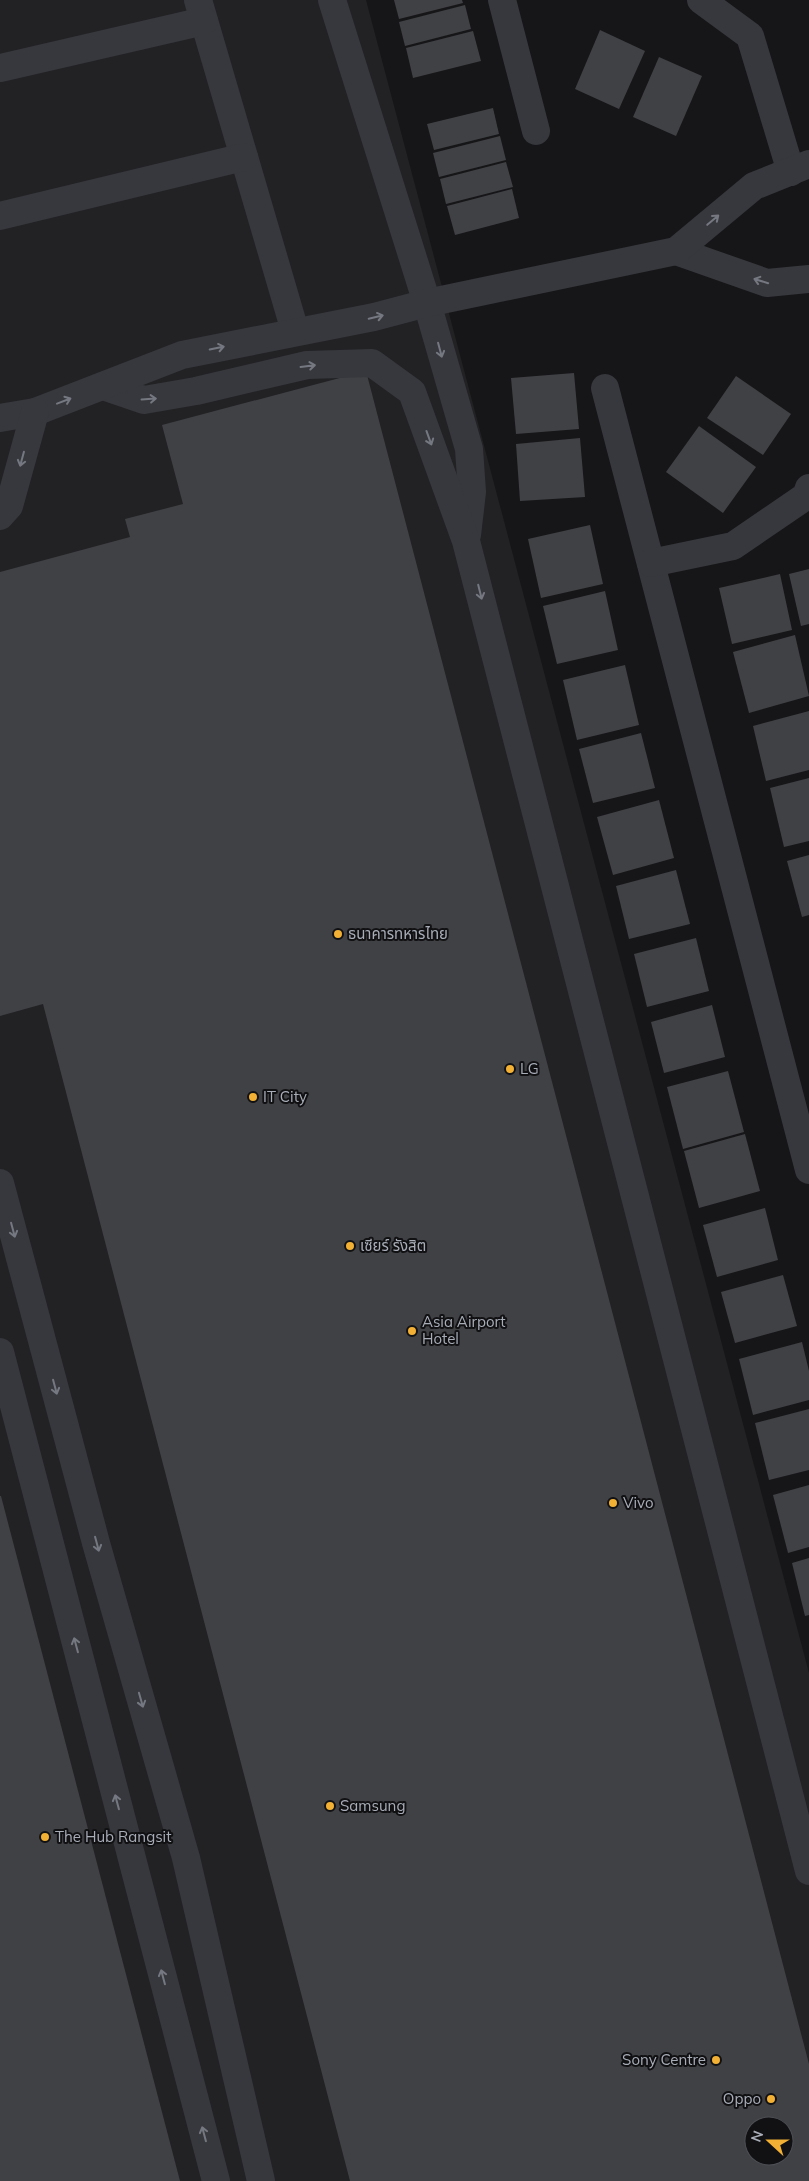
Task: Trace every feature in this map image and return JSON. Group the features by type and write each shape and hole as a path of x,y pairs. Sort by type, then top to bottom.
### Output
{"street":[{"path":"332,0 427,303 469,449 472,492 466,540"},
{"path":"502,0 536,131"},
{"path":"1,416 35,412 182,355 374,318 427,303 676,251 754,186 800,168 750,36 701,0"},
{"path":"0,68 201,11 295,332"},
{"path":"0,216 244,157"},
{"path":"676,251 767,283 809,279"},
{"path":"103,386 144,400 196,391 307,365 372,363 412,392 466,540 809,1872"},
{"path":"606,388 809,1170"},
{"path":"0,516 9,506 35,412"},
{"path":"651,563 733,546 806,496 809,488"},
{"path":"0,1183 96,1543 186,1858 261,2181"},
{"path":"0,1352 216,2181"}],"shaded area":[{"path":"0,0 366,0 809,1673 809,2181 0,2181"}],"building":[{"path":"394,0 462,0 463,3 399,19"},
{"path":"465,5 471,29 405,46 399,22"},
{"path":"600,30 645,51 619,109 575,89"},
{"path":"473,31 481,61 413,78 406,48"},
{"path":"659,57 702,76 676,136 633,117"},
{"path":"493,108 499,134 434,150 427,124"},
{"path":"500,136 506,160 439,177 433,153"},
{"path":"506,162 513,187 446,204 440,179"},
{"path":"512,189 519,218 455,235 447,206"},
{"name":"เซียร์ รังสิต","path":"366,371 809,2064 809,2181 350,2181 43,1004 0,1016 0,572 130,537 125,519 183,504 162,425"},
{"path":"574,373 579,429 516,434 511,378"},
{"path":"736,376 791,414 763,455 707,418"},
{"path":"699,426 756,467 723,513 666,472"},
{"path":"580,438 585,497 520,501 516,444"},
{"path":"590,525 603,584 541,598 528,539"},
{"path":"809,569 809,624 801,626 789,574"},
{"path":"780,574 792,630 732,644 719,588"},
{"path":"605,591 618,650 557,664 543,606"},
{"path":"795,635 809,696 749,713 733,652"},
{"path":"625,665 639,725 577,740 563,680"},
{"path":"809,711 809,770 766,781 753,726"},
{"path":"641,733 655,788 593,803 579,749"},
{"path":"809,778 809,841 784,847 770,788"},
{"path":"659,800 674,858 613,875 597,817"},
{"path":"809,855 809,915 802,917 787,861"},
{"path":"676,870 690,924 629,939 616,886"},
{"path":"696,938 709,991 647,1007 634,954"},
{"path":"712,1005 725,1057 664,1073 651,1022"},
{"path":"728,1071 744,1132 683,1149 667,1087"},
{"path":"745,1134 760,1191 699,1208 684,1151"},
{"path":"765,1208 778,1260 717,1277 703,1225"},
{"path":"783,1275 797,1326 735,1343 721,1292"},
{"path":"802,1342 809,1371 809,1400 753,1415 739,1359"},
{"path":"809,1409 809,1470 769,1480 755,1423"},
{"path":"809,1485 809,1547 788,1553 773,1495"},
{"name":"The Hub Rangsit","path":"1,1496 180,2181 0,2181"},
{"path":"809,1558 809,1615 805,1616 792,1563"}],"place":[{"name":"ธนาคารทหารไทย","path":"338,934"},
{"name":"LG","path":"510,1069"},
{"name":"IT City","path":"253,1097"},
{"name":"เซียร์ รังสิต","path":"350,1246"},
{"name":"Asia Airport Hotel","path":"412,1331"},
{"name":"Vivo","path":"613,1503"},
{"name":"Samsung","path":"330,1806"},
{"name":"The Hub Rangsit","path":"45,1837"},
{"name":"Sony Centre","path":"716,2060"},
{"name":"Oppo","path":"771,2099"}]}
